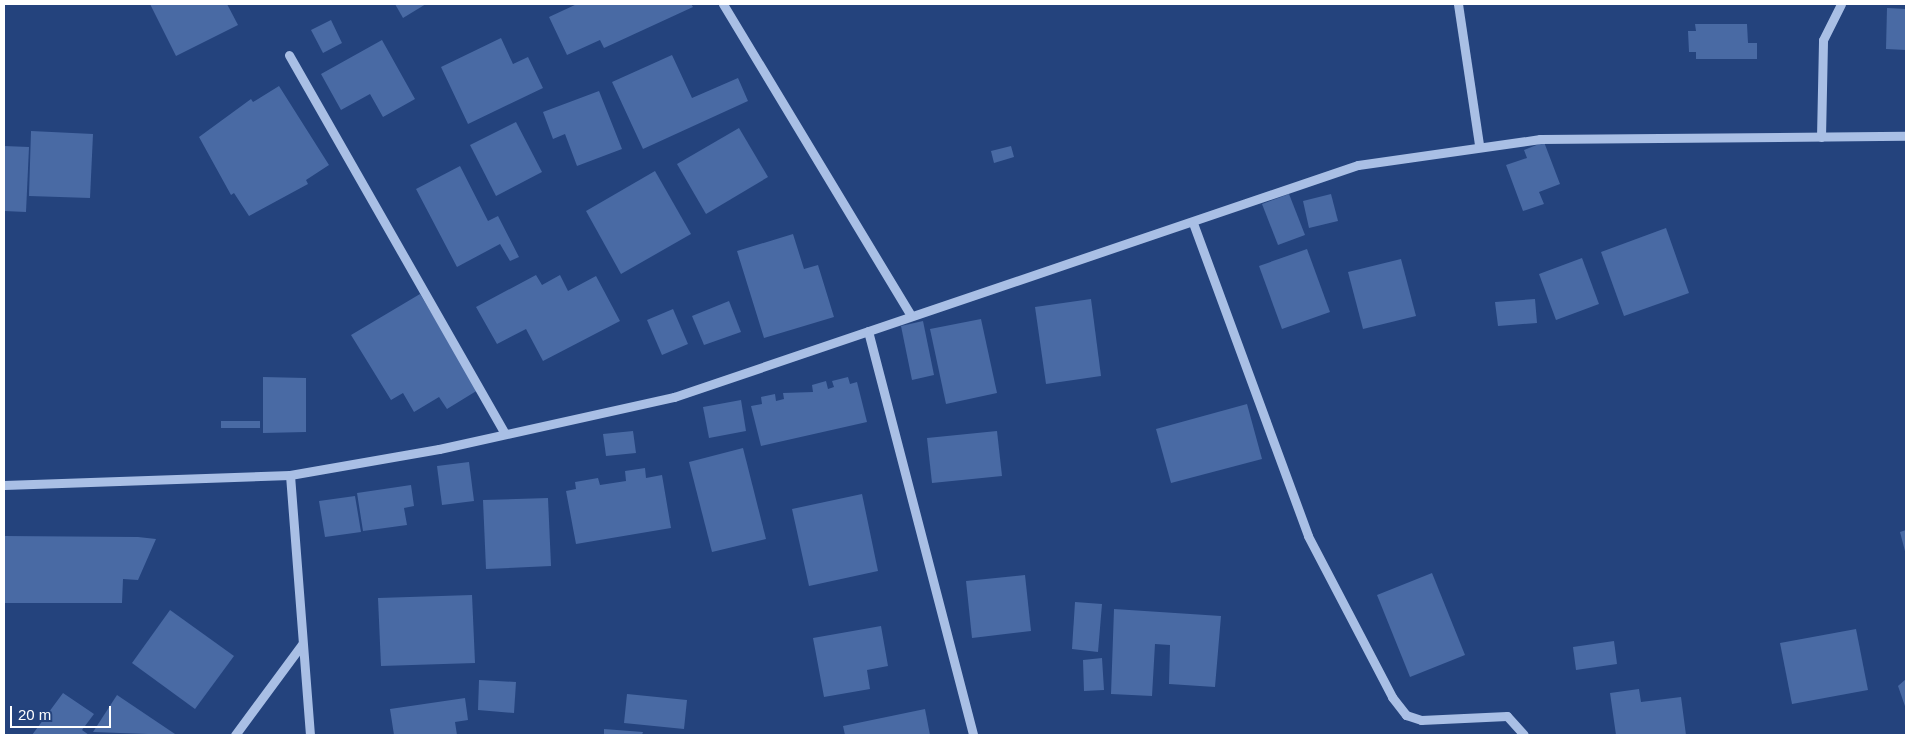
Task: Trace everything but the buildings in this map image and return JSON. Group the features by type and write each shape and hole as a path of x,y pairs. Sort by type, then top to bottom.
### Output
{"street":[{"path":"723,4 911,316"},
{"path":"1458,4 1479,144"},
{"path":"1821,137 1824,40 1841,4"},
{"path":"289,55 505,434"},
{"path":"4,486 290,475 505,434 674,397 1193,223 1358,165 1479,144 1540,139 1906,136"},
{"path":"1193,223 1308,536 1392,697 1406,715 1421,720 1507,716 1524,735"},
{"path":"868,331 973,735"},
{"path":"290,475 310,735"},
{"path":"235,735 302,644"}]}
